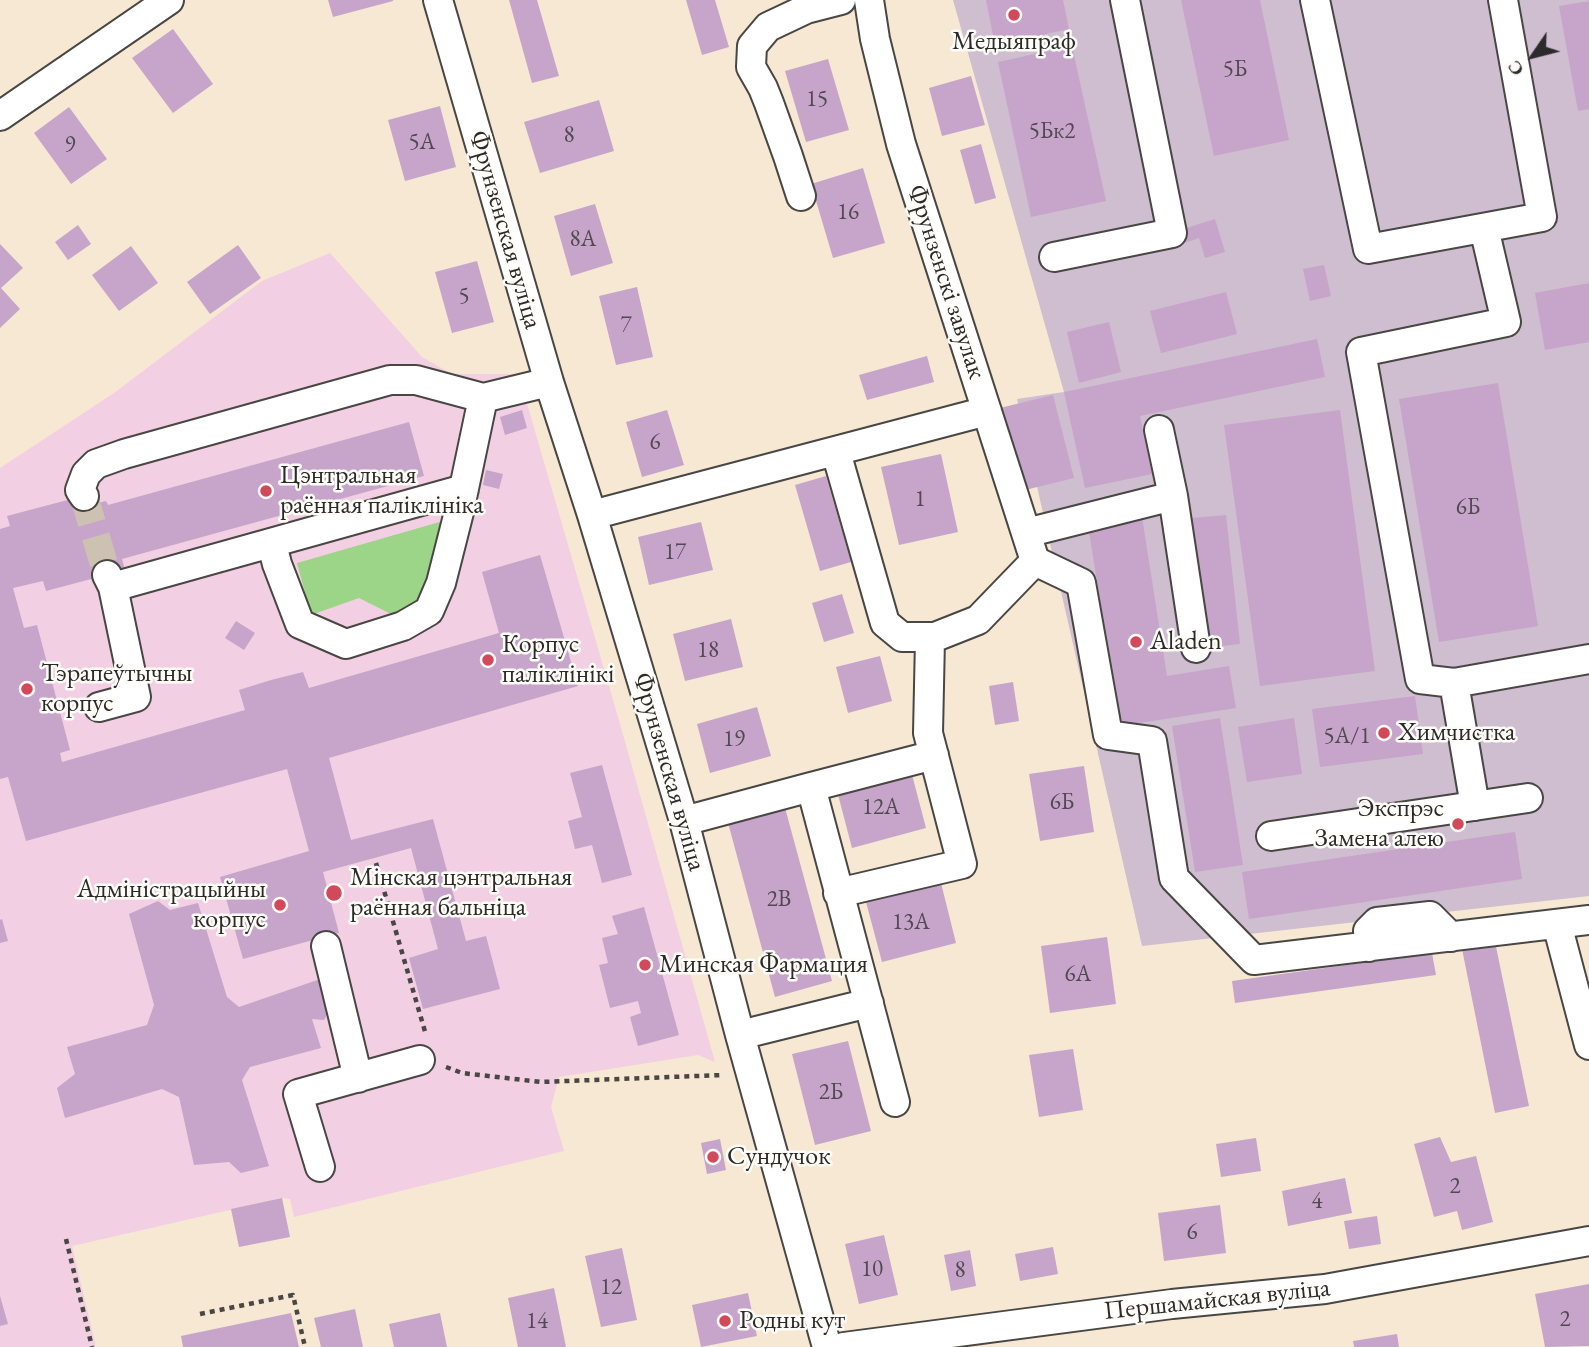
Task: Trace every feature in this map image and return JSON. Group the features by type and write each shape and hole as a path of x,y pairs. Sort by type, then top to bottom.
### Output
{"street":[{"path":"0,116 169,0"},
{"name":"Фрунзенская вуліца","path":"438,0 549,382 592,514 684,821 740,1035 827,1347"},
{"path":"800,196 769,103 751,67 752,46 768,27 806,9 841,0"},
{"name":"Фрунзенскі завулак","path":"869,0 875,39 901,144 1035,561"},
{"path":"1054,257 1172,233 1125,0"},
{"path":"1315,0 1368,249 1542,217 1503,0"},
{"path":"1484,228 1506,322 1361,352 1420,679 1454,683 1589,659"},
{"path":"84,496 80,490 86,474 96,464 390,380 416,380 483,398 549,382"},
{"path":"272,544 300,625 346,644 403,626 429,611 441,583 483,398"},
{"path":"592,514 987,411"},
{"path":"1159,430 1196,648"},
{"path":"836,452 885,623 902,637 935,637"},
{"path":"99,706 136,697 110,581 272,544 464,489"},
{"path":"1026,533 1172,496"},
{"path":"838,893 962,864 928,733 930,639 978,620 1035,561 1082,583 1108,735 1152,741 1174,878 1254,960 1589,920"},
{"path":"1454,683 1475,806"},
{"path":"684,821 934,755"},
{"path":"811,787 895,1102"},
{"path":"1270,836 1528,798"},
{"path":"1557,924 1589,1045"},
{"path":"326,946 358,1077"},
{"path":"740,1035 869,1003"},
{"path":"320,1167 298,1094 430,1056"},
{"name":"Першамайская вуліца","path":"844,1347 1172,1304 1325,1289 1589,1241"}],"path":[{"path":"376,863 430,1056 446,1067 462,1073 541,1082 727,1075"},
{"path":"66,1239 92,1347"},
{"path":"200,1314 293,1295 305,1347"}],"shaded area":[{"path":"953,0 1589,0 1589,896 1142,946 1017,399 1064,392"},
{"name":"Мінская цэнтральная раённая бальніца","path":"330,253 422,357 452,374 523,374 520,388 528,407 622,731 715,1062 698,1055 559,1077 551,1107 564,1151 294,1217 290,1199 282,1198 72,1246 96,1347 0,1347 0,468 114,393 262,281"}],"green space":[{"path":"450,519 419,605 395,616 359,598 311,615 297,563"}],"building":[{"path":"328,0 393,0 393,1 333,17"},
{"path":"509,0 537,0 559,76 532,83"},
{"path":"686,0 715,0 729,47 702,55"},
{"path":"986,0 1063,0 1069,29 995,45"},
{"path":"1181,0 1260,0 1289,140 1214,156"},
{"path":"1589,1 1589,109 1578,111 1559,6"},
{"path":"173,29 213,84 173,113 132,58"},
{"path":"1072,46 1106,201 1031,217 998,62"},
{"path":"828,59 849,130 806,142 785,71"},
{"path":"971,76 985,125 942,136 929,88"},
{"path":"599,100 614,151 540,173 524,122"},
{"path":"440,106 456,167 405,181 388,120"},
{"path":"69,107 107,159 71,184 34,133"},
{"path":"981,144 996,198 975,204 960,150"},
{"path":"863,168 885,243 833,258 811,184"},
{"path":"595,204 613,263 571,276 554,216"},
{"path":"1215,219 1225,252 1205,258 1199,238 1181,244 1177,231"},
{"path":"78,225 91,244 68,260 55,242"},
{"path":"0,244 23,268 1,288 20,309 0,328"},
{"path":"238,245 261,278 210,314 187,282"},
{"path":"131,246 158,283 119,311 92,275"},
{"path":"477,261 494,322 452,333 435,272"},
{"path":"1324,265 1331,296 1310,301 1303,269"},
{"path":"1589,283 1589,342 1545,350 1535,293"},
{"path":"637,287 653,357 616,365 599,296"},
{"path":"1226,292 1237,334 1161,353 1150,311"},
{"path":"1109,322 1121,372 1079,383 1067,332"},
{"path":"1317,339 1325,377 1140,416 1152,474 1085,488 1064,392"},
{"path":"927,356 934,382 867,400 859,375"},
{"path":"1498,383 1538,626 1439,642 1399,399"},
{"path":"1053,395 1074,478 1021,491 1000,408"},
{"path":"522,410 527,428 505,435 500,417"},
{"path":"667,410 684,465 642,477 626,422"},
{"path":"1340,410 1375,671 1260,686 1224,425"},
{"path":"409,422 424,476 122,559 125,570 46,591 43,581 13,588 24,628 37,625 70,750 60,753 62,762 245,710 239,690 271,680 303,672 309,688 499,633 482,572 540,555 578,686 329,758 351,840 433,819 466,941 486,936 500,989 423,1009 409,958 438,949 411,848 323,872 339,933 243,959 220,877 309,851 287,769 26,841 8,777 0,779 0,529 10,526 7,516 94,493 97,503 106,501 108,505"},
{"path":"941,454 958,532 899,545 881,467"},
{"path":"486,470 503,474 499,489 483,485"},
{"path":"826,476 851,562 820,571 795,485"},
{"path":"1226,515 1240,644 1205,648 1192,518"},
{"path":"1142,517 1167,676 1229,666 1236,708 1120,726 1088,525"},
{"path":"701,522 713,570 649,585 638,537"},
{"path":"842,594 854,633 824,642 812,603"},
{"path":"731,619 743,667 685,681 673,634"},
{"path":"236,621 255,633 244,650 225,638"},
{"path":"880,656 892,701 848,713 836,667"},
{"path":"1013,682 1019,721 995,725 989,686"},
{"path":"1415,696 1423,754 1320,767 1312,709"},
{"path":"757,707 771,756 710,773 697,724"},
{"path":"1220,718 1243,865 1195,872 1172,726"},
{"path":"1294,718 1302,774 1247,782 1238,727"},
{"path":"602,765 632,875 602,883 592,845 575,849 568,821 582,817 570,773"},
{"path":"1084,766 1094,832 1040,841 1029,774"},
{"path":"910,767 926,828 852,848 836,787"},
{"path":"784,804 832,981 775,997 727,819"},
{"path":"1515,832 1522,879 1249,919 1242,872"},
{"path":"941,883 956,943 882,962 866,902"},
{"path":"158,901 170,910 198,903 227,997 239,1007 326,977 333,1004 324,1020 312,1019 321,1048 250,1067 242,1080 269,1166 241,1173 229,1162 194,1165 179,1097 162,1089 65,1118 57,1088 75,1074 67,1047 147,1025 154,1005 129,914"},
{"path":"644,907 679,1035 638,1046 630,1017 641,1013 638,1001 610,1008 599,965 608,963 602,938 618,934 612,916"},
{"path":"2,919 8,941 0,943 0,920"},
{"path":"1107,937 1116,1004 1050,1013 1041,946"},
{"path":"1494,937 1529,1106 1495,1113 1461,944"},
{"path":"1432,953 1436,975 1235,1003 1232,981"},
{"path":"848,1041 871,1131 815,1145 792,1054"},
{"path":"1073,1049 1083,1110 1039,1117 1029,1055"},
{"path":"1440,1137 1451,1162 1476,1156 1493,1222 1462,1230 1457,1211 1434,1217 1414,1144"},
{"path":"1256,1138 1261,1171 1221,1177 1216,1144"},
{"name":"Сундучок","path":"720,1139 726,1170 707,1174 701,1143"},
{"path":"1345,1178 1352,1213 1288,1226 1282,1191"},
{"path":"282,1198 290,1237 239,1247 231,1209"},
{"path":"1220,1205 1226,1253 1164,1261 1158,1213"},
{"path":"1377,1216 1381,1244 1349,1249 1344,1221"},
{"path":"884,1235 898,1295 859,1304 845,1244"},
{"path":"1053,1247 1058,1274 1020,1281 1015,1254"},
{"path":"622,1248 637,1320 601,1327 585,1256"},
{"path":"970,1250 976,1286 951,1291 944,1255"},
{"path":"1589,1284 1589,1346 1545,1347 1535,1294"},
{"path":"554,1288 566,1347 518,1347 508,1298"},
{"name":"Родны кут","path":"748,1293 757,1336 701,1347 692,1305"},
{"path":"0,1296 8,1324 0,1326"},
{"path":"355,1309 363,1347 321,1347 314,1318"},
{"path":"291,1313 299,1347 183,1347 181,1336"},
{"path":"440,1313 447,1347 394,1347 389,1324"},
{"path":"1397,1334 1399,1347 1354,1347 1353,1341"}],"tunnel":[{"path":"84,496 107,575"}],"place":[{"name":"Медыяпраф","path":"1014,15"},
{"name":"Цэнтральная раённая паліклініка","path":"266,491"},
{"name":"Aladen","path":"1136,642"},
{"name":"Корпус паліклінікі","path":"488,660"},
{"name":"Тэрапеўтычны корпус","path":"27,689"},
{"name":"Химчистка","path":"1384,733"},
{"name":"Экспрэс Замена алею","path":"1458,824"},
{"name":"Мінская цэнтральная раённая бальніца","path":"334,893"},
{"name":"Адміністрацыйны корпус","path":"280,905"},
{"name":"Минская Фармация","path":"645,965"},
{"name":"Сундучок","path":"713,1157"},
{"name":"Родны кут","path":"725,1321"}]}
